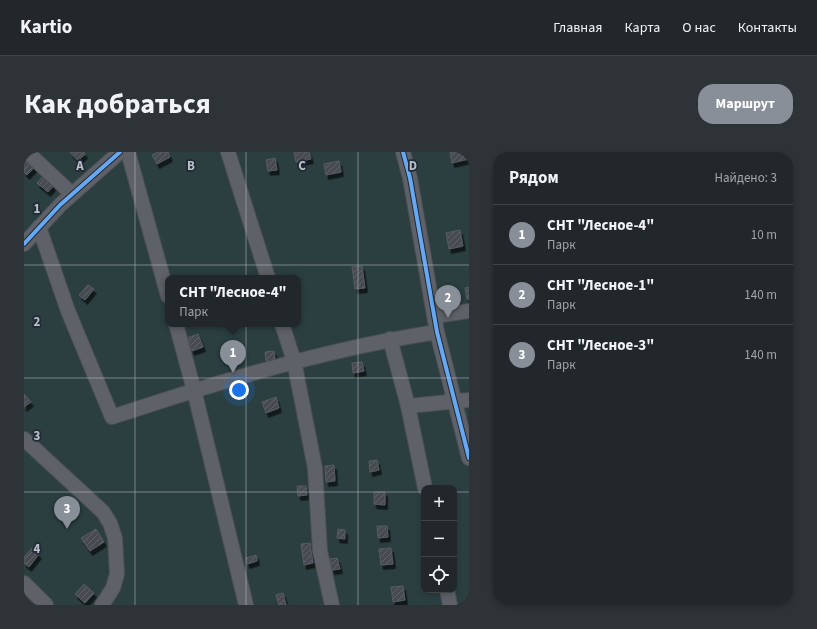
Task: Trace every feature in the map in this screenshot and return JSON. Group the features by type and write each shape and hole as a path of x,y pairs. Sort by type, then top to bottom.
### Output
{"street":[{"path":"27,152 72,194"},
{"path":"24,244 60,205 120,152"},
{"path":"128,152 165,285"},
{"path":"228,152 267,275"},
{"path":"403,152 410,178 437,332 469,458"},
{"path":"39,227 68,311 112,417 194,390 294,361 390,339 437,332"},
{"path":"435,316 469,311"},
{"path":"177,327 194,390 246,605"},
{"path":"283,327 294,361 315,468 320,551 332,605"},
{"path":"390,339 408,406 423,485"},
{"path":"408,406 469,400"},
{"path":"24,439 102,512 110,523 115,538 117,574 113,588 102,605"},
{"path":"24,583 46,605"},
{"path":"448,593 450,605"}],"green space":[{"path":"24,152 469,152 469,605 24,605"}],"building":[{"path":"70,152 84,152 85,154 78,161"},
{"path":"158,152 168,152 170,157 157,164 152,155"},
{"path":"294,152 309,152 311,159 296,162"},
{"path":"450,152 469,152 469,159 452,163"},
{"path":"28,158 36,166 27,175 24,172 24,162"},
{"path":"275,158 277,170 268,171 266,160"},
{"path":"339,161 341,172 326,175 324,164"},
{"path":"46,173 56,183 48,192 37,183"},
{"path":"460,230 463,246 449,249 446,233"},
{"path":"362,266 365,288 355,289 352,267"},
{"path":"88,285 94,289 85,300 79,295"},
{"path":"469,287 469,299 467,299 465,288"},
{"path":"198,334 203,347 192,351 187,338"},
{"path":"274,351 275,359 266,361 265,352"},
{"path":"362,362 364,371 353,373 352,363"},
{"path":"24,394 31,402 24,407"},
{"path":"276,397 279,408 266,413 262,402"},
{"path":"377,460 379,470 370,472 369,461"},
{"path":"334,465 335,481 326,482 325,466"},
{"path":"297,486 306,486 307,495 298,496"},
{"path":"374,492 385,492 385,505 374,504"},
{"path":"377,526 387,526 388,537 378,538"},
{"path":"96,529 104,542 90,551 81,538"},
{"path":"338,529 345,530 345,539 337,538"},
{"path":"310,543 313,563 304,565 301,544"},
{"path":"32,548 39,554 29,567 24,563 24,557"},
{"path":"391,548 393,564 381,565 379,549"},
{"path":"256,555 257,561 247,564 246,558"},
{"path":"337,558 340,569 332,570 330,559"},
{"path":"84,584 94,593 85,603 75,594"},
{"path":"403,586 405,600 393,602 391,587"},
{"path":"283,593 286,605 279,605 276,595"},
{"path":"24,597 29,601 25,605 24,605"}],"cycle path":[{"path":"24,244 60,205 120,152"},
{"path":"403,152 410,178 437,332 469,458"}],"place":[{"name":"СНТ \"Лесное-1\"","path":"448,318"},
{"name":"СНТ \"Лесное-4\"","path":"233,373"},
{"name":"СНТ \"Лесное-3\"","path":"67,529"}]}
